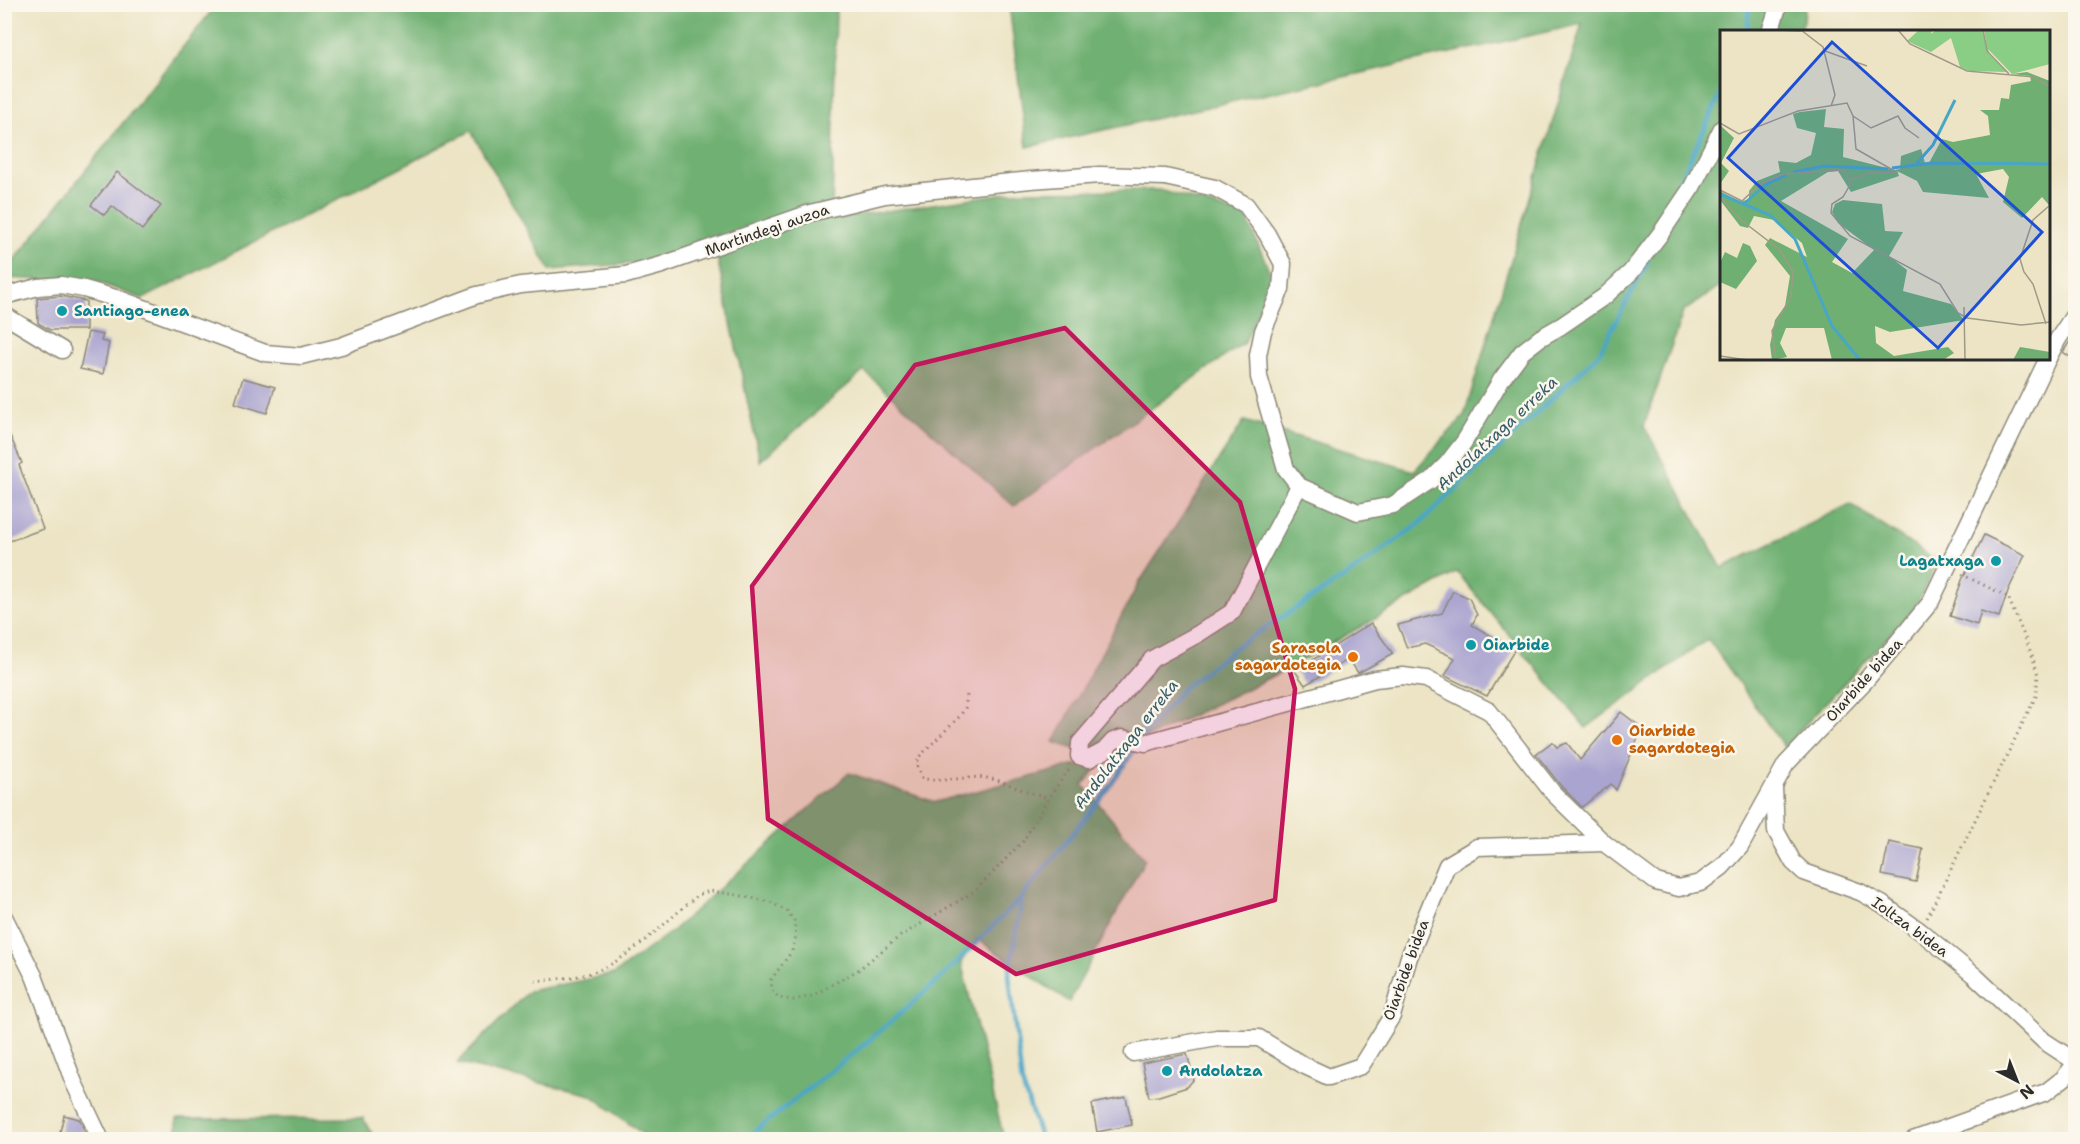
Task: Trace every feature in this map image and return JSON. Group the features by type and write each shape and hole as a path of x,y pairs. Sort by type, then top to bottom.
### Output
{"street":[{"path":"1771,30 1779,4"},
{"path":"1079,756 1080,743 1152,659 1232,612 1299,486 1358,512 1393,505 1431,480 1464,442 1501,380 1522,352 1605,296 1631,272 1692,188 1720,132"},
{"name":"Martindegi auzoa","path":"4,296 38,286 61,285 84,289 122,300 265,353 302,356 341,346 477,295 521,285 626,275 662,265 810,213 885,195 1100,175 1165,177 1215,188 1246,205 1267,234 1283,264 1281,289 1263,331 1258,355 1259,377 1286,468 1299,486"},
{"name":"Oiarbide bidea","path":"2050,354 2076,312"},
{"path":"4,315 62,350"},
{"name":"Oiarbide bidea","path":"1079,756 1089,759 1104,751 1113,741 1122,738 1137,742 1375,679 1403,676 1426,679 1489,711 1553,793 1604,843 1656,882 1679,888 1700,883 1722,867 1740,848 1786,764 1866,680 1930,603 2047,360"},
{"name":"Ioltza bidea","path":"1774,787 1776,831 1793,862 1804,872 1860,892 1882,904 1920,931 1975,976 2044,1041 2076,1062 2064,1078 2046,1092 1913,1140"},
{"name":"Oiarbide bidea","path":"1133,1053 1217,1038 1259,1038 1303,1065 1329,1077 1361,1066 1392,1016 1409,957 1447,865 1477,847 1604,843"},
{"path":"4,917 34,976 74,1083 101,1140"}],"path":[{"path":"1920,931 2036,696 2038,675 2008,597 1948,568"},
{"path":"967,695 965,708 960,717 919,758 916,764 922,778 934,781 987,778 1038,796 1049,797"},
{"path":"535,981 570,977 599,970 622,957 698,895 710,891 771,902 788,911 794,921 796,936 792,951 771,980 772,990 779,998 793,1000 812,996 858,970 899,937 975,891 1023,841 1049,797 1079,756"}],"highlighted area":[{"path":"1065,328 1240,502 1295,689 1275,900 1016,974 768,819 752,586 915,365"}],"green space":[{"path":"217,4 836,5 832,219 1020,191 1160,190 1246,216 1272,277 1245,342 1014,506 864,371 760,461 717,257 550,270 471,131 143,299 97,282 5,278 5,272"},
{"path":"1009,5 1805,5 1804,21 1800,30 1720,30 1720,286 1683,312 1644,426 1722,568 1850,504 1938,562 1913,610 1784,747 1708,639 1586,728 1457,572 1281,672 1105,758 1083,785 1145,859 1069,1002 977,939 961,962 1004,1139 642,1139 644,1135 591,1095 457,1063 529,991 614,974 672,931 849,773 935,802 1103,758 1054,742 1139,583 1244,421 1414,471 1464,416 1582,24 1027,147"},
{"path":"363,1118 375,1139 177,1139 177,1119"}],"building":[{"path":"117,172 161,206 142,230 112,206 104,215 91,205"},
{"name":"Santiago-enea","path":"61,296 86,301 86,330 50,330 38,323 37,298"},
{"path":"88,332 103,335 101,341 109,343 103,374 80,369"},
{"path":"2076,332 2076,361 2063,352"},
{"path":"243,378 275,387 267,413 235,403"},
{"path":"4,422 22,463 19,465 43,529 4,543"},
{"path":"1984,535 2025,555 1999,617 1981,611 1977,625 1950,616 1962,580"},
{"name":"Oiarbide","path":"1453,591 1469,598 1477,615 1472,625 1515,649 1487,696 1445,676 1455,658 1425,644 1407,648 1398,625 1442,613"},
{"name":"Sarasola sagardotegia","path":"1371,623 1393,654 1358,673 1349,659 1305,685 1295,671"},
{"path":"1621,712 1642,728 1616,790 1611,784 1582,807 1561,786 1536,754 1552,742 1557,747 1567,743 1580,760"},
{"path":"1889,842 1923,849 1916,882 1882,875"},
{"name":"Andolatza","path":"1187,1054 1194,1079 1187,1087 1149,1097 1142,1063"},
{"path":"1126,1097 1132,1125 1097,1132 1092,1104"},
{"path":"64,1115 79,1119 86,1134 85,1140 58,1140"}],"waterway":[{"name":"Andolatxaga erreka","path":"1747,30 1749,4"},
{"name":"Andolatxaga erreka","path":"1665,213 1720,95"},
{"name":"Andolatxaga erreka","path":"1143,737 1182,689 1240,644 1348,575 1418,525 1598,355 1648,262"},
{"name":"Andolatxaga erreka","path":"744,1140 866,1043 942,977 1022,897 1109,788 1138,744"},
{"path":"1022,898 1009,975 1022,1083 1041,1140"}],"place":[{"name":"Santiago-enea","path":"62,311"},
{"name":"Lagatxaga","path":"1996,561"},
{"name":"Oiarbide","path":"1471,645"},
{"name":"Sarasola sagardotegia","path":"1353,657"},
{"name":"Oiarbide sagardotegia","path":"1617,740"},
{"name":"Andolatza","path":"1167,1071"}]}
